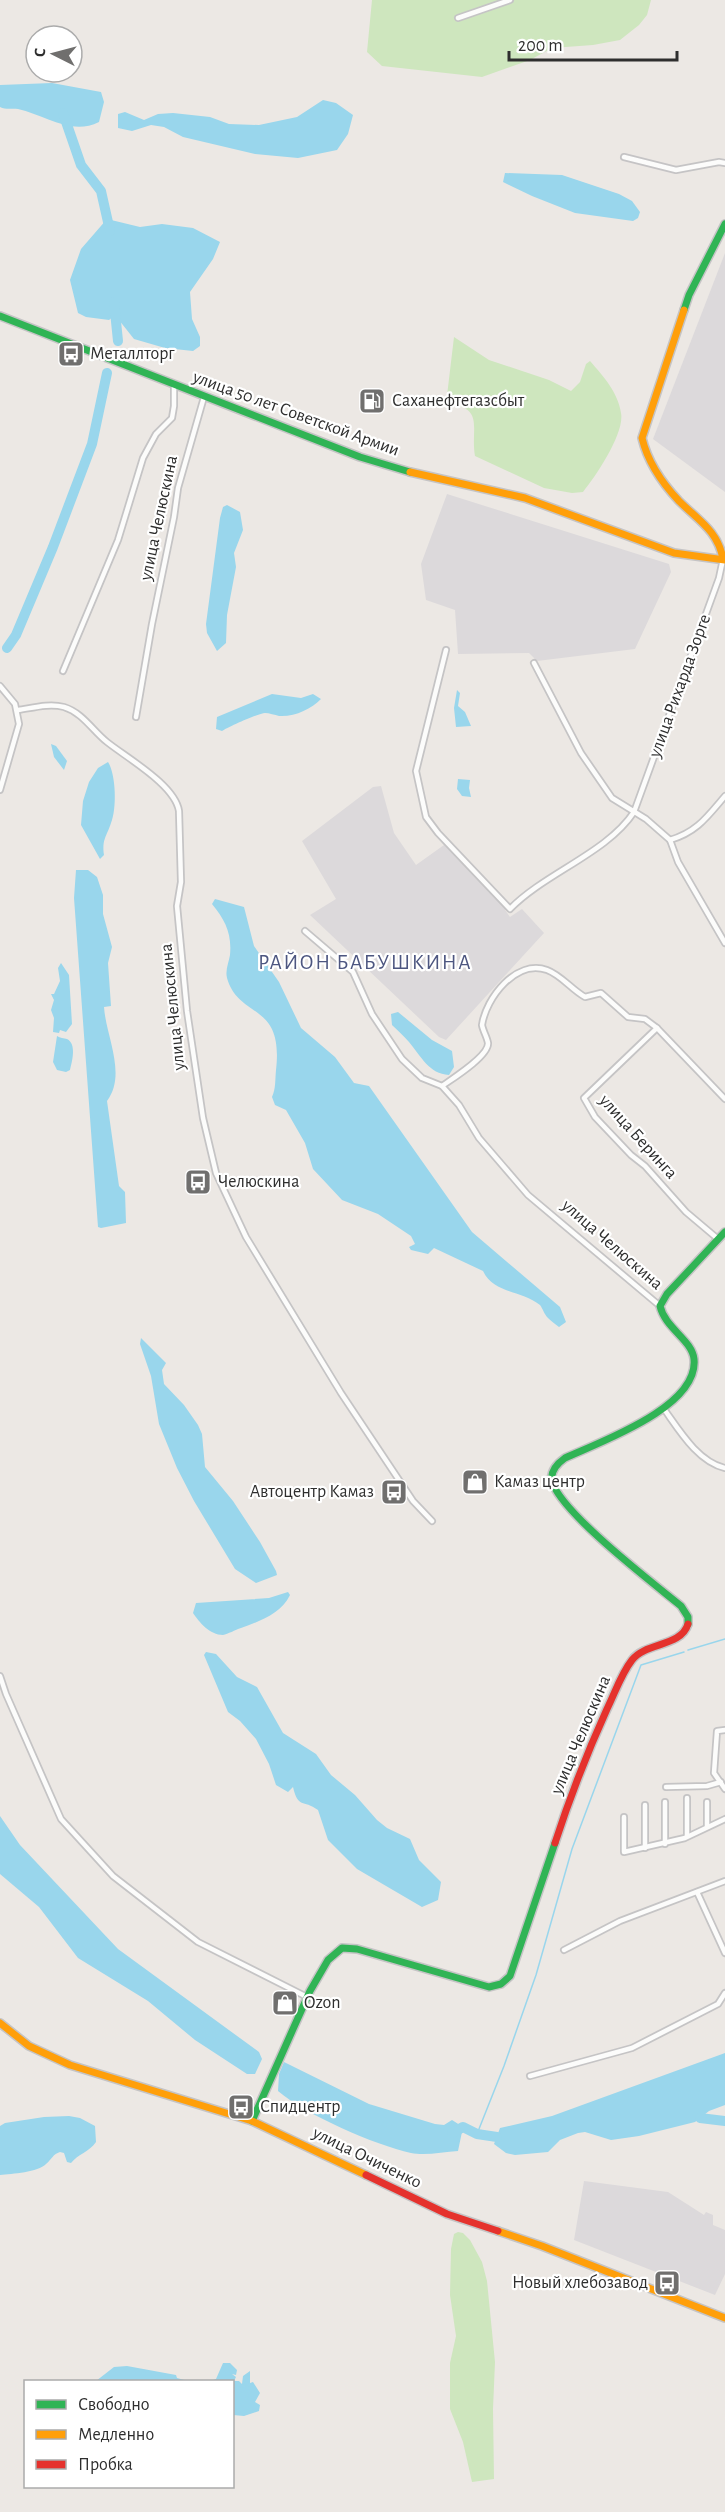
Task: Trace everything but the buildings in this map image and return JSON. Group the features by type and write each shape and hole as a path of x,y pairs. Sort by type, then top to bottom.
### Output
{"street":[{"path":"458,18 510,0"},
{"path":"624,157 676,170 719,162 725,163"},
{"path":"724,560 717,537 678,500 657,474 647,456 642,438 689,295 725,224"},
{"name":"улица 50 лет Советской Армии","path":"0,316 360,457 413,473 525,498 674,553 724,560"},
{"name":"улица Челюскина","path":"63,671 118,540 143,458 156,434 172,418 174,385"},
{"name":"улица Челюскина","path":"136,717 178,488 204,397"},
{"name":"улица Рихарда Зорге","path":"446,650 416,771 424,809 438,833 510,909 528,892 612,835 634,812 724,560"},
{"path":"534,663 588,764 612,798 653,825 670,840 678,862 725,943"},
{"path":"0,686 18,710 19,731 0,790"},
{"name":"улица Челюскина","path":"18,710 53,706 63,707 81,715 99,735 136,762 177,801 181,882 177,906 187,1011 203,1118 216,1173 246,1238 341,1393 412,1501 432,1521"},
{"path":"670,840 690,834 725,796"},
{"name":"улица Челюскина","path":"305,931 353,972 372,1014 402,1059 422,1078 442,1086 459,1105 478,1138 528,1195 660,1306 665,1323 692,1353 694,1366 687,1386 679,1397 664,1408 566,1458 558,1463 551,1477 554,1488 579,1518 681,1606 688,1615 688,1626 676,1639 636,1655 625,1670 577,1776 510,1976 501,1984 489,1987 357,1949 342,1948 328,1959 307,1997"},
{"path":"442,1086 464,1071 486,1050 488,1043 482,1025 495,994 516,974 531,968 538,968 553,972 585,997 601,993 628,1017 645,1019 657,1028 725,1099"},
{"name":"улица Беринга","path":"657,1028 584,1098 585,1102 595,1117 630,1155 645,1166 686,1212 718,1239"},
{"path":"660,1306 664,1297 725,1232"},
{"path":"664,1408 705,1459 716,1466 725,1468"},
{"path":"0,1676 61,1819 113,1876 198,1942 307,1997 252,2121"},
{"path":"725,1730 717,1731 714,1773 725,1789"},
{"path":"666,1787 706,1786 721,1782"},
{"path":"687,1798 687,1836"},
{"path":"665,1802 665,1844"},
{"path":"706,1802 707,1826"},
{"path":"645,1805 645,1848"},
{"path":"624,1817 624,1852 685,1838 725,1819"},
{"path":"564,1950 620,1921 725,1881"},
{"path":"697,1892 725,1953"},
{"path":"530,2076 632,2048 718,2004 725,1993"},
{"name":"улица Очиченко","path":"0,2023 29,2046 70,2065 252,2121 447,2214 542,2246 725,2318"}],"shaded area":[{"path":"725,253 725,492 653,439"},
{"path":"447,494 669,564 671,572 635,649 537,661 529,653 458,654 455,610 426,600 421,564"},
{"path":"381,786 394,833 416,865 444,845 507,907 505,910 510,917 522,909 544,933 446,1040 439,1037 310,915 336,899 302,841 373,787"},
{"path":"584,2181 668,2192 704,2215 706,2212 713,2215 713,2225 725,2230 725,2274 715,2295 574,2240"}],"green space":[{"path":"372,0 651,0 647,15 639,25 620,40 593,45 552,48 530,60 482,77 382,66 367,52"},
{"path":"454,337 489,360 549,380 571,391 580,382 586,364 590,361 600,372 617,398 621,421 614,443 583,492 572,493 544,488 475,456 474,421 471,414 467,409 446,404"},
{"path":"463,2233 470,2240 482,2262 487,2281 495,2362 494,2479 472,2482 463,2442 450,2409 450,2363 456,2336 450,2295 451,2249 454,2234"}],"water":[{"path":"57,84 101,92 104,102 99,122 89,126 68,126 18,109 0,107 0,85"},
{"path":"323,100 336,103 353,115 348,134 337,150 298,158 255,154 183,137 164,127 151,125 132,131 118,128 118,114 125,112 144,120 158,114 173,113 210,117 229,124 259,125 297,117"},
{"path":"505,173 562,175 619,194 632,201 640,212 638,218 633,221 575,213 503,182"},
{"path":"107,219 140,227 162,224 193,228 220,242 213,259 190,292 192,319 200,337 200,346 193,351 165,348 134,339 115,315 109,320 86,317 78,313 70,280 81,249"},
{"path":"227,505 240,512 243,530 234,553 236,567 227,615 226,643 217,651 207,633 206,624 220,518 223,507"},
{"path":"457,690 460,693 458,706 465,712 471,726 456,727 454,708"},
{"path":"272,694 301,698 313,694 321,699 297,714 279,716 267,713 243,720 222,731 216,729 217,717"},
{"path":"51,744 56,746 67,761 64,770 54,757"},
{"path":"108,762 114,783 114,809 104,842 104,855 100,859 81,825 83,801 89,782 98,768"},
{"path":"458,779 470,780 471,797 462,796 457,789"},
{"path":"76,870 88,870 97,877 103,895 103,914 112,947 108,963 111,1006 104,1007 114,1055 115,1079 113,1090 107,1101 119,1186 125,1192 126,1223 101,1228 98,1227 74,898"},
{"path":"215,899 244,907 254,946 279,982 301,1028 335,1057 354,1083 369,1086 472,1232 560,1307 566,1322 559,1327 533,1300 501,1288 494,1284 483,1271 434,1248 428,1254 411,1250 409,1247 415,1244 411,1236 378,1214 342,1200 313,1169 305,1143 286,1110 275,1105 272,1097 277,1048 273,1032 267,1022 233,991 227,978 230,955 229,933 212,904"},
{"path":"61,963 69,975 72,1024 66,1032 60,1030 59,1033 53,1032 54,1018 51,1010 54,1000 51,994 54,994 60,981 58,968"},
{"path":"398,1012 432,1040 452,1051 454,1067 449,1075 431,1068 392,1025 391,1014"},
{"path":"57,1036 67,1039 72,1045 72,1062 70,1070 66,1072 57,1070 53,1062"},
{"path":"141,1338 166,1363 162,1370 164,1384 184,1405 198,1425 202,1434 205,1467 233,1501 260,1542 277,1575 256,1583 235,1569 194,1501 177,1468 159,1424 151,1376 140,1344"},
{"path":"288,1592 290,1595 286,1602 276,1612 223,1635 209,1630 193,1613 196,1603 269,1598"},
{"path":"206,1652 216,1654 237,1677 257,1687 283,1733 316,1754 331,1775 355,1795 377,1820 387,1828 410,1839 419,1860 441,1882 438,1900 422,1907 357,1869 328,1840 318,1810 299,1801 293,1787 288,1792 276,1785 269,1764 256,1739 240,1721 228,1712 204,1655"},
{"path":"0,1816 20,1845 118,1949 259,2052 262,2059 255,2074 247,2074 195,2040 148,2001 78,1958 39,1907 0,1874"},
{"path":"725,2053 725,2105 709,2111 695,2122 639,2136 611,2140 585,2132 578,2133 560,2140 548,2152 515,2155 506,2153 494,2144 500,2128 552,2116"},
{"path":"284,2062 369,2104 435,2124 444,2125 452,2120 463,2127 458,2151 411,2153 360,2136 323,2119 278,2091 279,2074"},
{"path":"44,2117 80,2118 95,2126 96,2142 90,2148 71,2163 67,2162 64,2153 60,2152 37,2169 0,2175 0,2126 5,2123"},
{"path":"223,2363 230,2363 237,2370 236,2375 232,2374 236,2377 234,2381 214,2380"},
{"path":"127,2366 176,2375 177,2378 184,2380 97,2380 114,2367"},
{"path":"250,2371 250,2383 253,2382 260,2393 255,2402 260,2405 259,2411 244,2416 234,2415 234,2381 242,2384 243,2376"}],"waterway":[{"path":"63,113 81,165 101,191 110,231"},
{"path":"114,302 118,341"},
{"path":"7,648 16,635 53,547 92,444 107,373"},
{"path":"688,1650 725,1639"},
{"path":"477,2134 536,1975 572,1849 641,1665 684,1652"},
{"path":"700,2118 725,2121"},
{"path":"452,2133 463,2127 477,2134 497,2137"}],"traffic: fast":[{"path":"684,310 689,295 725,224"},
{"path":"0,316 360,457 410,472"},
{"path":"688,1624 688,1617 681,1606 630,1565 572,1510 559,1494 552,1481 552,1474 565,1458 623,1432 665,1407 681,1392 691,1376 694,1359 689,1346 667,1321 660,1306 667,1294 725,1232"},
{"path":"252,2121 310,1991 328,1960 342,1948 357,1949 489,1987 501,1984 510,1976 555,1843"}],"traffic: slow":[{"path":"684,310 642,438 648,456 661,480 712,533 723,559"},
{"path":"410,472 525,498 674,553 725,560"},
{"path":"0,2023 29,2046 70,2065 252,2121 366,2175"},
{"path":"498,2231 725,2318"}],"traffic: jam":[{"path":"555,1843 586,1759 628,1665 638,1654 678,1637 688,1624"},
{"path":"366,2175 447,2214 498,2231"}],"place":[{"name":"Металлторг","path":"71,354"},
{"name":"Саханефтегазсбыт","path":"372,401"},
{"name":"Челюскина","path":"198,1182"},
{"name":"Камаз центр","path":"475,1482"},
{"name":"Автоцентр Камаз","path":"394,1492"},
{"name":"Ozon","path":"285,2003"},
{"name":"Спидцентр","path":"241,2107"},
{"name":"Новый хлебозавод","path":"667,2283"}],"district":[{"name":"РАЙОН БАБУШКИНА","path":"365,962"}]}
